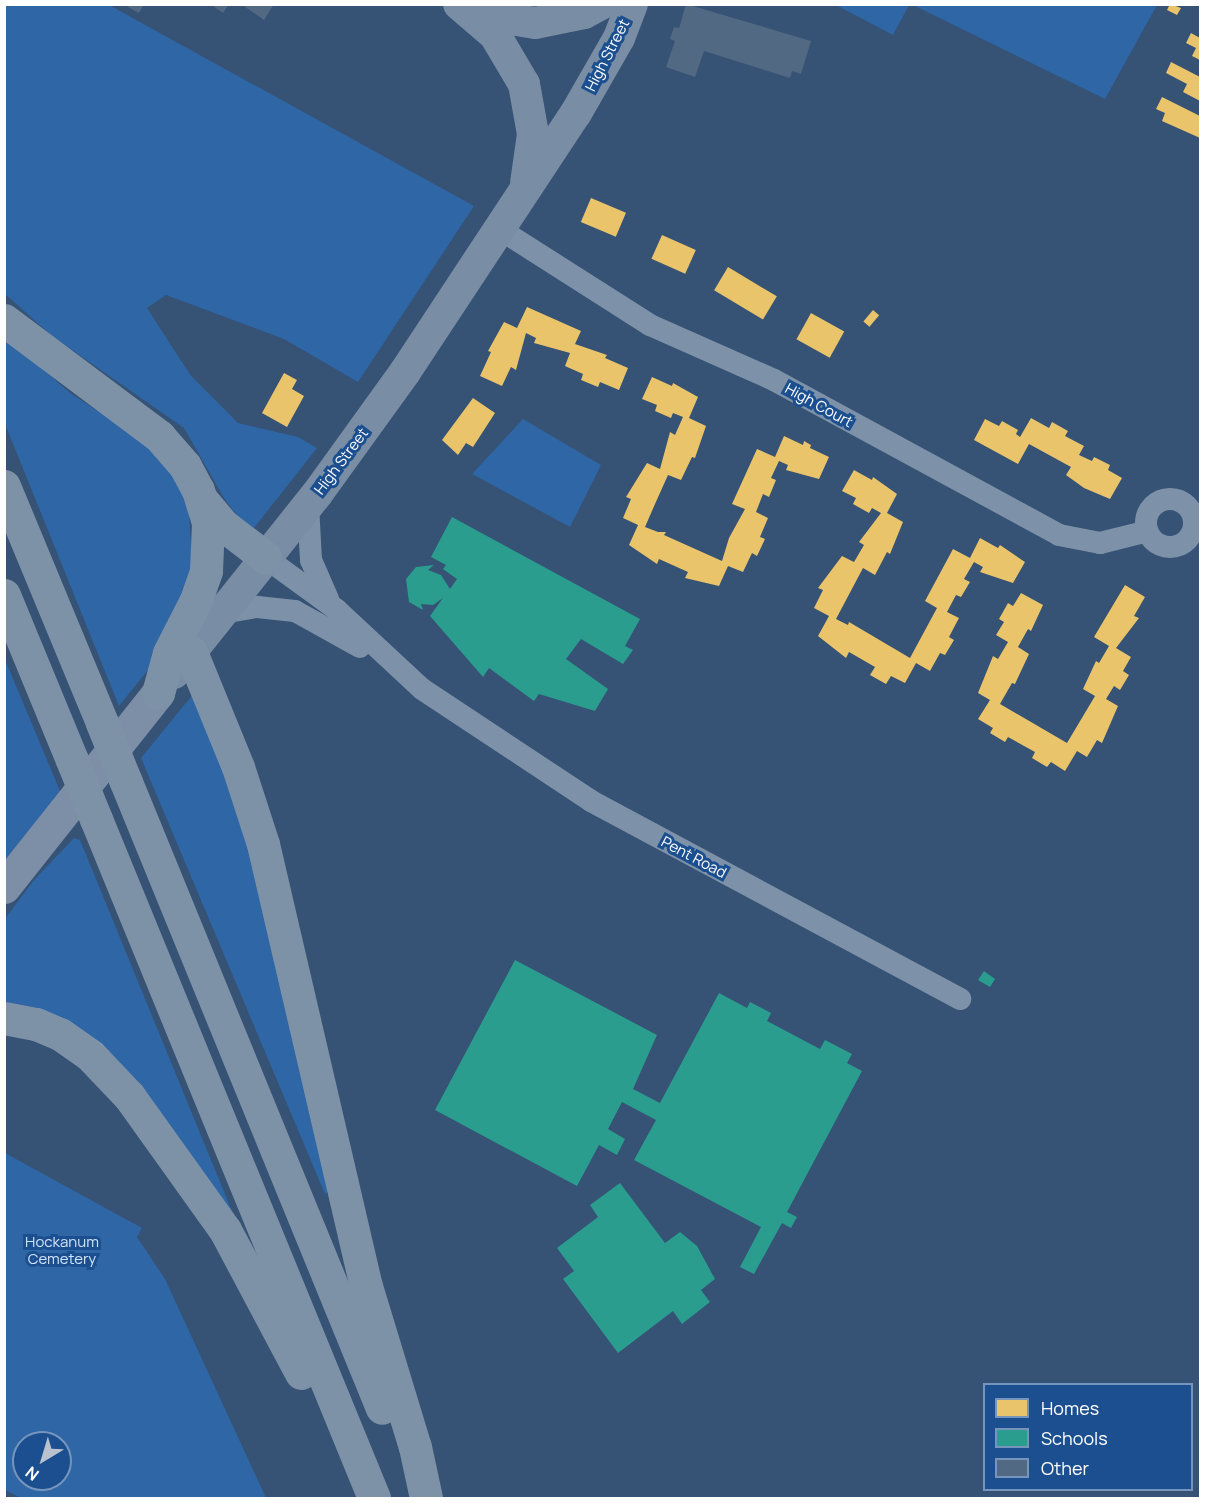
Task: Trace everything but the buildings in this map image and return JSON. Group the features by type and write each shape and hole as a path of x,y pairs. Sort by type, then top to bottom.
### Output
{"highway":[{"path":"4,320 159,436 185,465 202,500 223,525 266,558"},
{"path":"4,486 419,1498"},
{"path":"158,693 169,653 196,600 206,571 208,532 202,500"},
{"path":"4,595 374,1498"},
{"path":"191,652 238,767 263,844 366,1286 415,1447 426,1498"},
{"path":"4,1018 36,1024 74,1043 129,1096 225,1230 321,1409 359,1462"}],"main road":[{"path":"464,8 535,23 584,13 601,4"},
{"name":"High Street","path":"4,887 308,505 383,404 520,201 609,57 632,4"},
{"path":"464,8 504,46 528,96 533,148 520,201"}],"street":[{"name":"High Court","path":"501,230 650,325 774,380 1059,535 1100,543 1148,531"},
{"name":"Pent Road","path":"308,505 311,560 321,588 337,610"},
{"name":"Pent Road","path":"266,558 337,610 372,645 436,699"},
{"name":"Pent Road","path":"222,613 257,607 308,615 608,811 960,999"}],"green space":[{"path":"5,5 109,5 474,206 358,382 284,339 166,295 147,308 191,376 238,423 298,437 317,448 250,533 224,498 184,428 52,336 5,294"},
{"path":"836,5 909,5 893,35"},
{"path":"913,5 1157,5 1105,99"},
{"path":"4,335 70,393 138,437 163,462 182,491 189,514 192,558 187,592 152,665 119,706 5,424"},
{"path":"523,419 601,465 570,527 472,474"},
{"path":"4,657 60,791 4,865"},
{"path":"194,693 254,834 328,1192 325,1194 141,758"},
{"path":"74,838 80,840 234,1216 25,1006 5,1002 4,920 34,880"},
{"name":"Hockanum Cemetery","path":"5,1153 142,1228 137,1237 165,1279 266,1498 21,1498 5,1490"}]}
